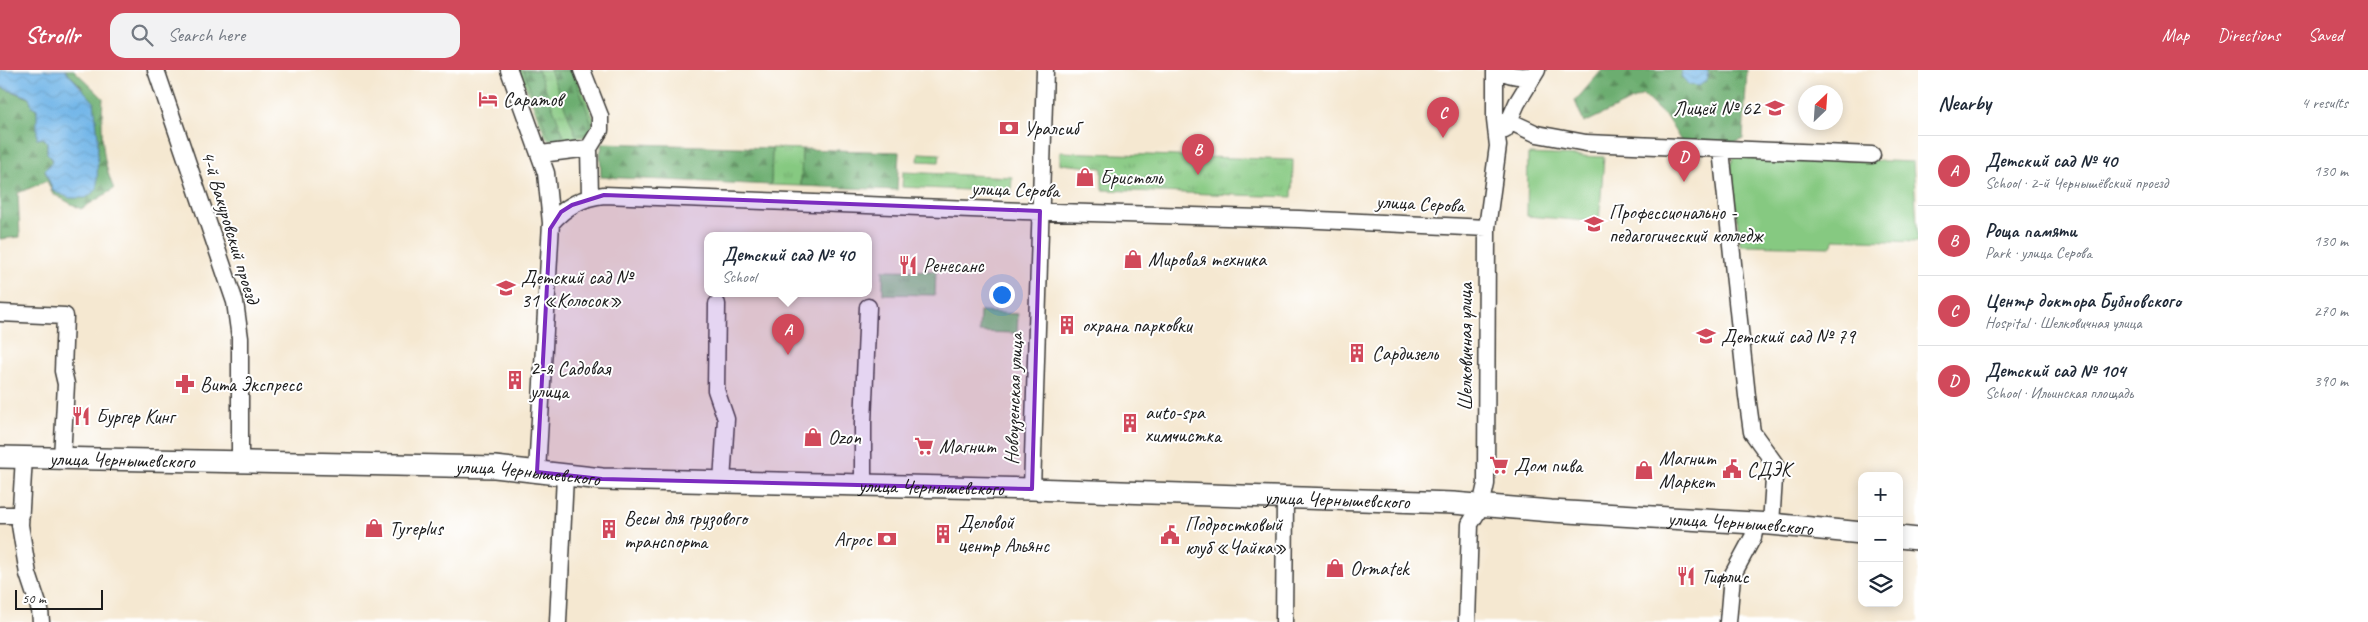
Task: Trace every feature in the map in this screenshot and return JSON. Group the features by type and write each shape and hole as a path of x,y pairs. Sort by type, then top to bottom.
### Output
{"main road":[{"name":"улица Чернышевского","path":"0,457 495,467 602,479 1032,489 1454,503 1764,523 1858,533"},
{"path":"1903,537 1918,539"}],"street":[{"name":"4-й Вакуровский проезд","path":"156,70 235,302 240,338 240,461"},
{"path":"509,70 541,154 546,173 550,224 537,472"},
{"path":"582,70 600,116 600,130 589,148 590,196"},
{"name":"Новоузенская улица","path":"1032,489 1040,211 1040,70"},
{"name":"Шелковичная улица","path":"1467,622 1470,524 1481,506 1486,484 1488,228 1498,146 1495,120 1495,70"},
{"path":"1499,70 1515,76 1535,72"},
{"path":"1498,146 1535,72"},
{"path":"1509,121 1537,134 1586,143 1872,155"},
{"path":"541,154 589,148"},
{"path":"1721,150 1752,432 1775,464 1764,523 1753,537 1732,576 1728,622"},
{"name":"улица Серова","path":"550,224 561,212 590,196 604,194 1299,219 1488,228"},
{"path":"717,304 716,390 726,419 722,482"},
{"path":"863,486 863,423 868,307"},
{"path":"0,313 65,316 63,371 66,384 62,458"},
{"path":"24,457 20,525 28,574 40,610 41,622"},
{"path":"558,622 565,476"},
{"path":"1284,622 1285,498"},
{"path":"0,515 21,515"}],"highlighted area":[{"path":"604,195 1040,211 1032,489 602,479 537,472 550,229 561,212 572,205"}],"green space":[{"path":"65,70 74,70 103,98 104,156 114,189 81,209 53,194 47,181 18,193 20,237 0,239 0,87 32,99 38,114 38,139 44,138 47,142 47,153 51,157 52,162 45,171 53,191 82,87"},
{"path":"519,70 575,70 594,119 592,136 551,141 546,137"},
{"path":"523,70 538,70 564,136 552,139 548,135"},
{"path":"550,70 572,70 591,121 590,134 576,135"},
{"path":"1602,70 1747,70 1743,139 1728,146 1682,143 1667,118 1643,95 1584,123 1575,101"},
{"path":"603,143 772,148 771,185 601,177 600,153"},
{"path":"772,148 802,149 801,186 771,185"},
{"path":"802,149 899,152 897,190 801,186"},
{"path":"1060,152 1293,160 1292,197 1102,190 1102,168 1060,164"},
{"path":"919,153 940,154 939,162 918,161"},
{"path":"1528,154 1604,157 1599,222 1527,216"},
{"path":"1735,155 1913,162 1918,242 1834,239 1833,245 1829,247 1740,245 1731,164"},
{"path":"903,172 1012,177 1011,192 902,187"},
{"path":"883,270 936,271 935,295 883,294"},
{"path":"980,312 1018,314 1017,333 979,332"}],"water":[{"path":"0,70 65,70 94,102 98,136 97,189 86,198 70,198 53,191 45,170 52,162 51,157 47,153 47,142 44,138 37,139 37,109 32,106 29,97 0,87"},
{"path":"1682,70 1708,70 1707,80 1699,86 1689,85 1681,76"}],"place":[{"name":"Саратов","path":"488,99"},
{"name":"Лицей № 62","path":"1775,108"},
{"name":"Уралсиб","path":"1009,128"},
{"name":"Центр доктора Бубновского","path":"1443,138"},
{"name":"Роща памяти","path":"1198,175"},
{"name":"Бристоль","path":"1085,177"},
{"name":"Детский сад № 104","path":"1684,182"},
{"name":"Профессионально - педагогический колледж","path":"1594,224"},
{"name":"Мировая техника","path":"1133,259"},
{"name":"Ренесанс","path":"908,265"},
{"name":"Детский сад № 31 «Колосок»","path":"506,288"},
{"name":"охрана парковки","path":"1067,325"},
{"name":"Детский сад № 79","path":"1706,336"},
{"name":"Сардизель","path":"1357,353"},
{"name":"Детский сад № 40","path":"788,355"},
{"name":"2-я Садовая улица","path":"515,380"},
{"name":"Вита Экспресс","path":"185,384"},
{"name":"Бургер Кинг","path":"81,416"},
{"name":"auto-spa химчистка","path":"1130,423"},
{"name":"Ozon","path":"813,437"},
{"name":"Магнит","path":"924,446"},
{"name":"Дом пива","path":"1499,465"},
{"name":"СДЭК","path":"1732,469"},
{"name":"Магнит Маркет","path":"1644,470"},
{"name":"Tyreplus","path":"374,528"},
{"name":"Весы для грузового транспорта","path":"609,529"},
{"name":"Деловой центр Альянс","path":"943,534"},
{"name":"Подростковый клуб «Чайка»","path":"1170,535"},
{"name":"Агрос","path":"887,539"},
{"name":"Ormatek","path":"1335,568"},
{"name":"Тифлис","path":"1686,576"}]}
